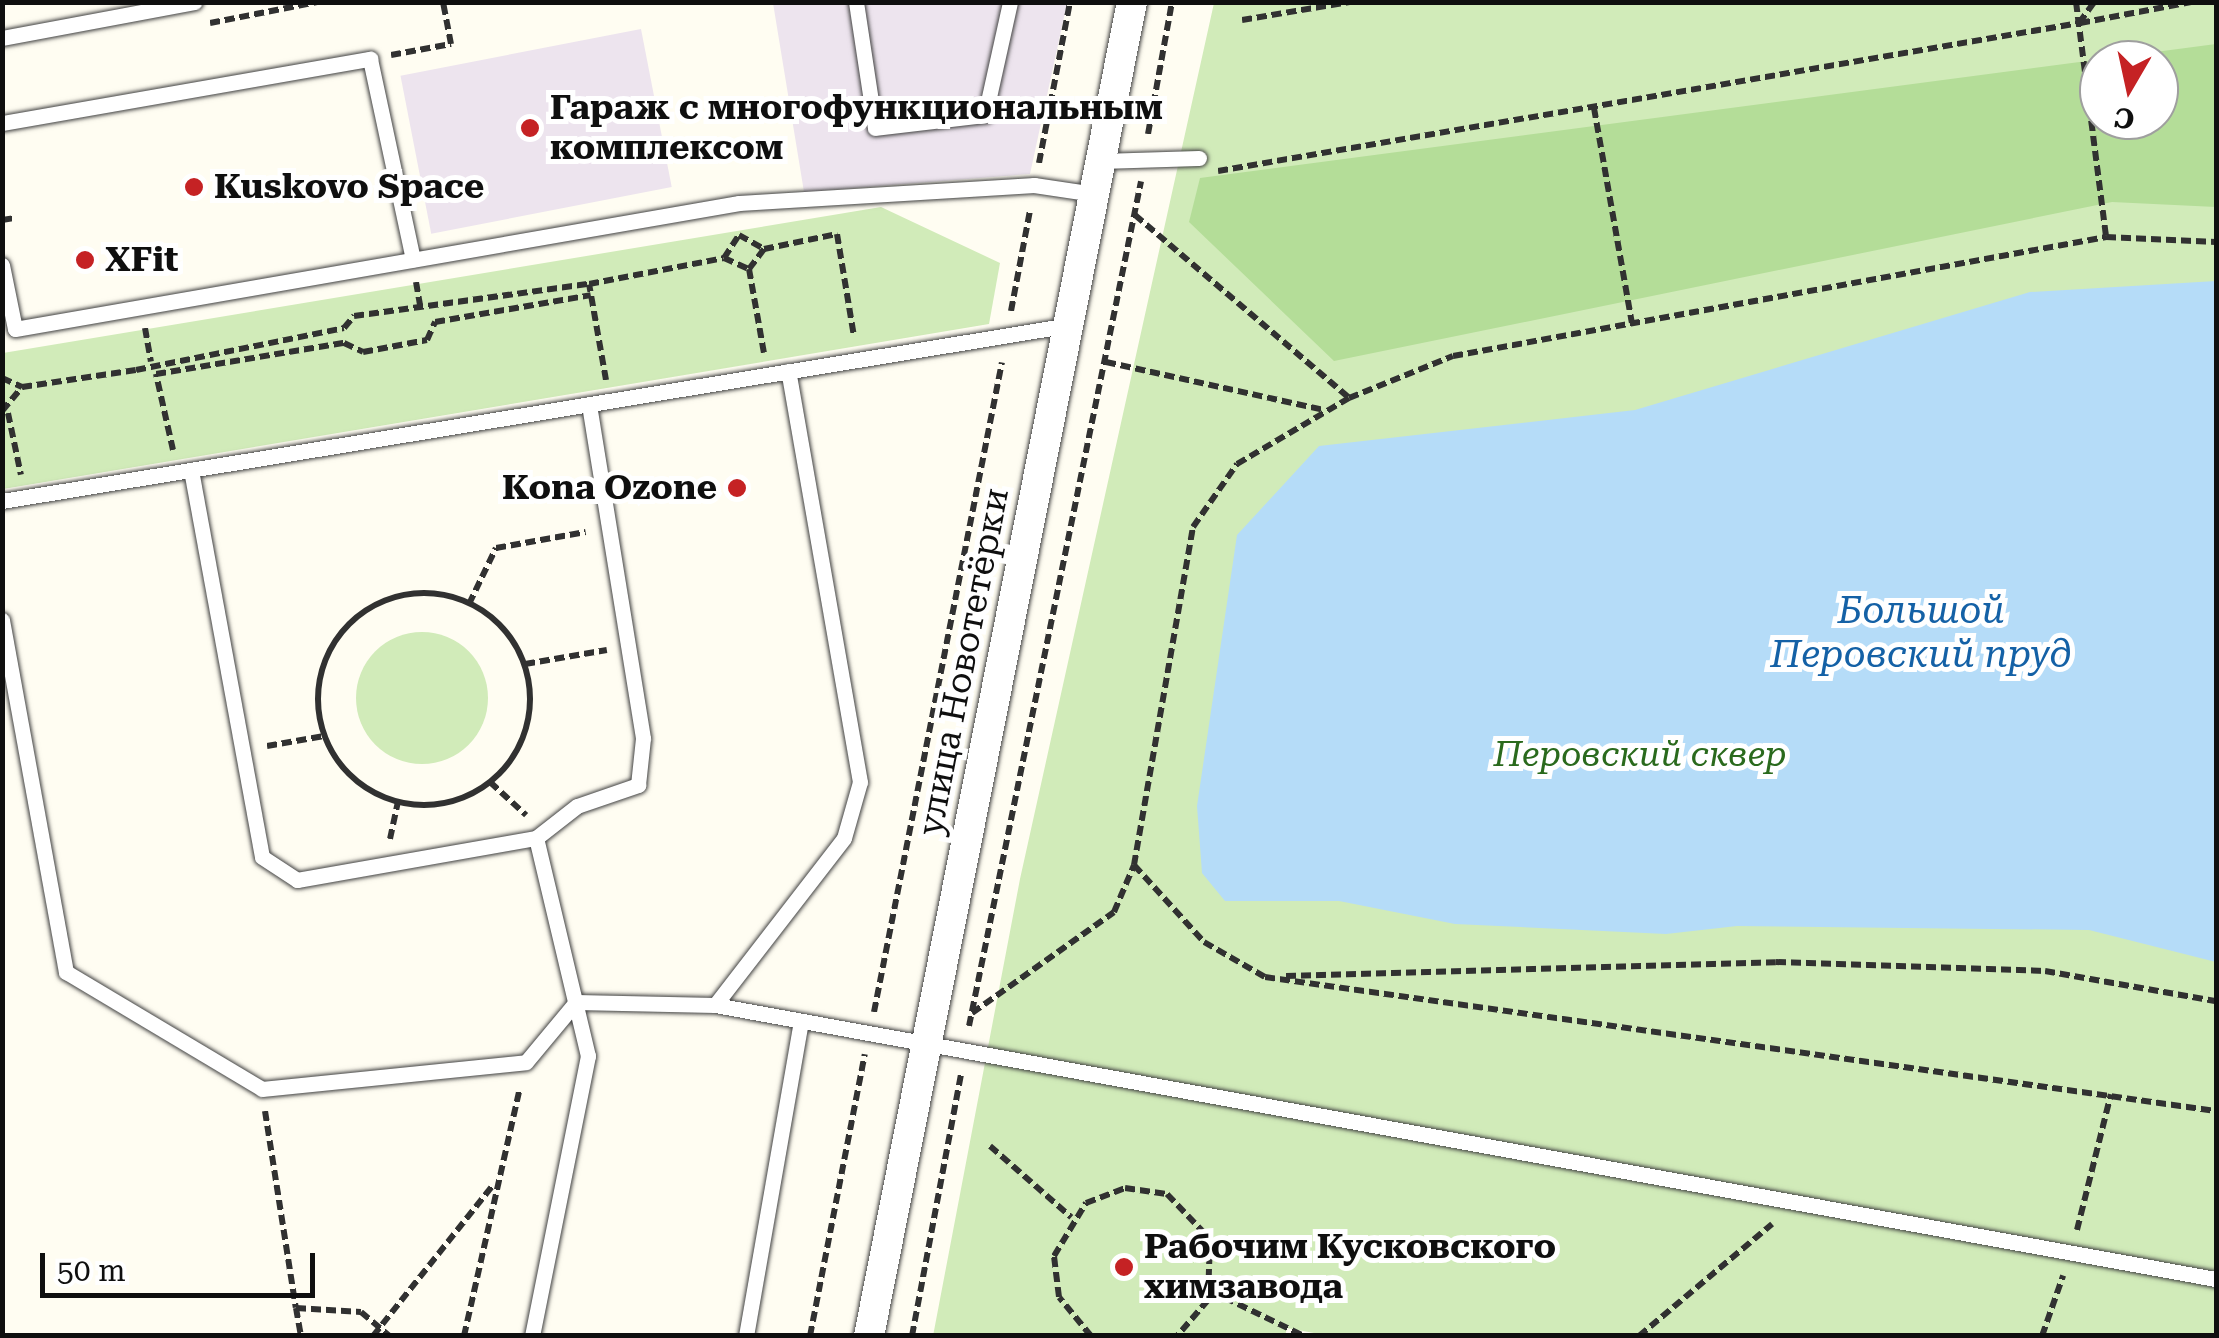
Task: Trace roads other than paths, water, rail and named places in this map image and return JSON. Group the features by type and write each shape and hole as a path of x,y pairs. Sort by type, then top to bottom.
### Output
{"street":[{"name":"улица Новотетёрки","path":"869,1336 930,1044 1132,2"}],"lane":[{"path":"2,38 196,2"},
{"path":"856,2 875,128 984,115 1010,2"},
{"path":"2,122 370,59 413,258"},
{"path":"1100,162 1144,160 1199,166"},
{"path":"2,265 16,329 740,203 1034,185 1094,194"},
{"path":"2,501 1070,325"},
{"path":"715,1004 844,838 860,782 788,371"},
{"path":"184,471 262,857 298,880 384,866 540,835 576,806 638,785 643,738 588,404"},
{"path":"2,620 66,972 262,1089 526,1062 576,1002"},
{"path":"532,1336 588,1056 540,835"},
{"path":"576,1002 715,1004 1803,1198 2216,1279"},
{"path":"746,1336 802,1022"}],"water":[{"name":"Большой Перовский пруд","path":"2216,281 2216,962 2089,930 1737,926 1666,934 1455,924 1339,901 1225,901 1202,873 1197,806 1237,535 1319,446 1635,410 2030,292"}],"place":[{"name":"Гараж с многофункциональным комплексом","path":"530,128"},
{"name":"Kuskovo Space","path":"194,187"},
{"name":"XFit","path":"85,260"},
{"name":"Kona Ozone","path":"737,488"},
{"name":"Рабочим Кусковского химзавода","path":"1124,1267"}],"park label":[{"name":"Перовский сквер","path":"1640,755"}]}
